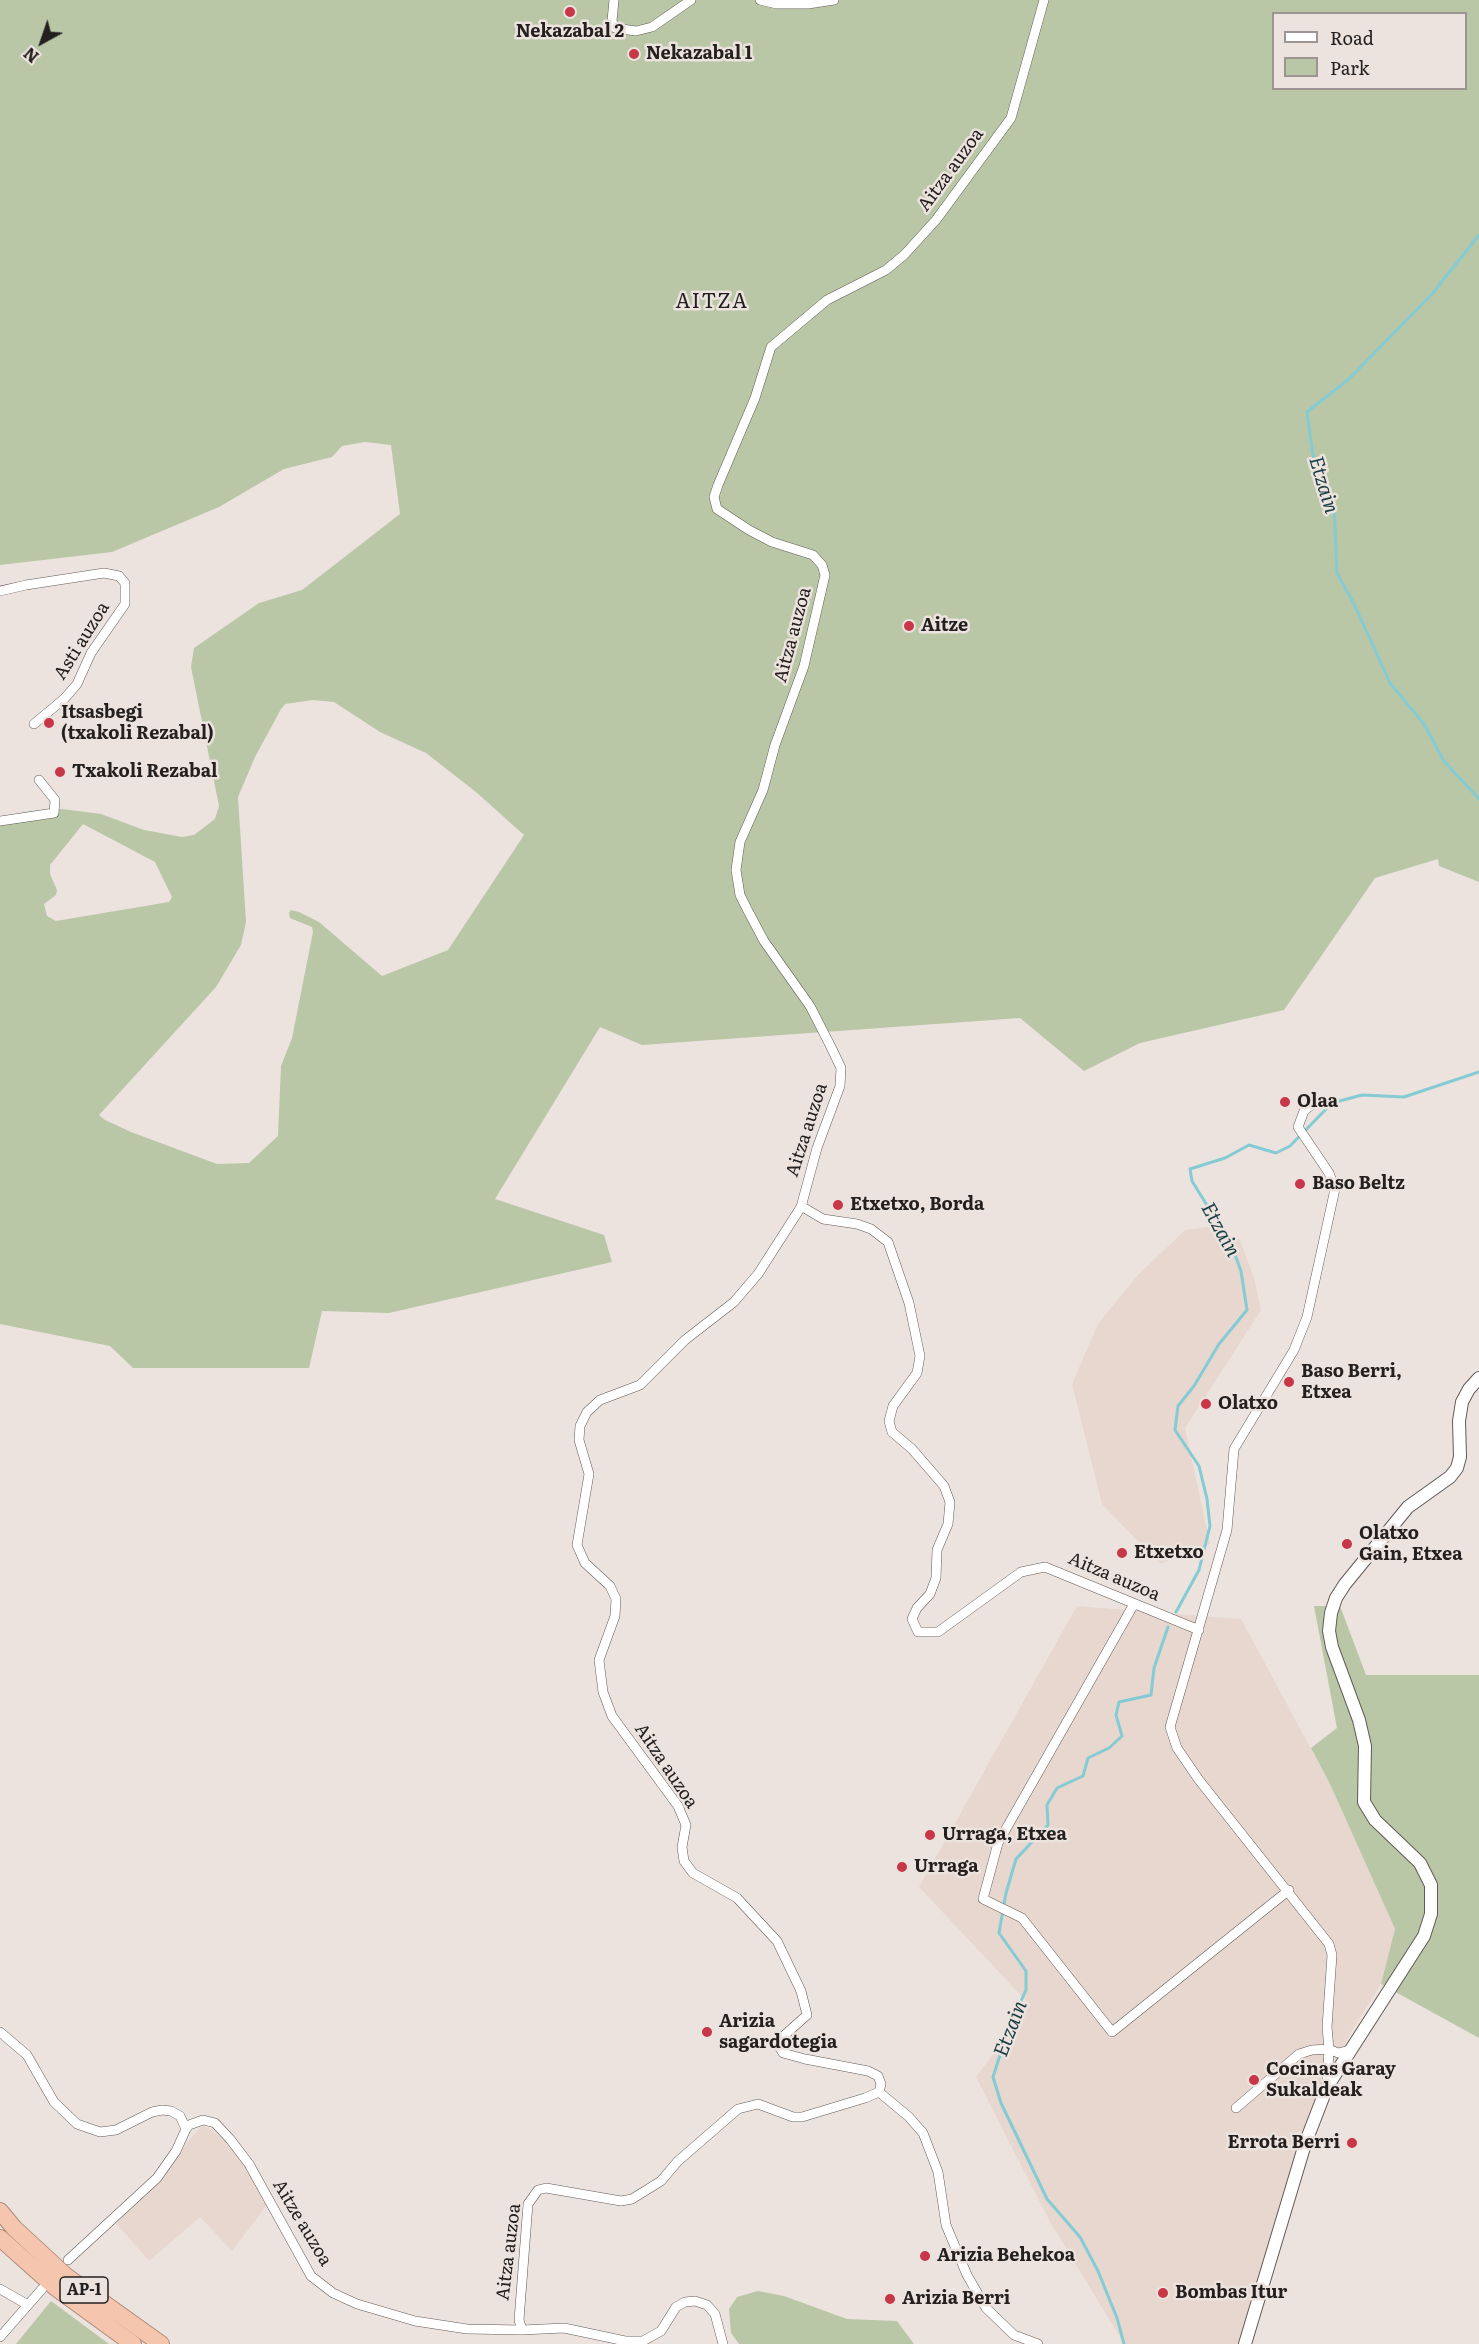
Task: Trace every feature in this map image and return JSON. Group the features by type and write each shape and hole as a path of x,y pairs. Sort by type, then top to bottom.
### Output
{"highway":[{"path":"0,2198 7,2233"},
{"name":"AP-1","path":"0,2211 7,2233 56,2288 133,2344"},
{"name":"AP-1","path":"7,2233 161,2344"}],"street":[{"path":"615,0 612,21 615,28 636,31 652,27 691,0"},
{"path":"760,0 808,4 834,0"},
{"name":"Aitza auzoa","path":"522,2330 519,2320 519,2287 528,2204 538,2190 546,2188 621,2201 632,2199 661,2181 686,2154 738,2109 758,2104 793,2117 802,2117 879,2092 881,2084 878,2076 868,2071 806,2059 783,2052 780,2048 779,2040 807,2015 801,1991 777,1941 737,1898 693,1873 684,1861 682,1847 686,1825 678,1806 612,1716 603,1692 599,1660 615,1616 616,1599 610,1586 585,1563 577,1545 589,1474 579,1440 580,1426 587,1412 600,1400 640,1385 685,1340 734,1302 758,1274 801,1206 817,1148 840,1086 841,1068 810,1006 764,941 747,909 740,895 736,870 740,842 763,790 775,746 804,666 825,575 822,565 813,555 772,542 749,530 717,509 714,497 755,398 771,347 827,300 886,270 904,255 942,211 1011,118 1044,0"},
{"name":"Asti auzoa","path":"0,591 104,573 119,576 125,582 125,604 91,653 77,684 65,698 34,724"},
{"path":"0,821 54,813 55,800 39,780"},
{"path":"1316,1101 1304,1111 1299,1128 1329,1173 1335,1189 1307,1317 1294,1350 1233,1449 1227,1530 1170,1727 1176,1748 1199,1780 1289,1890 1329,1944 1332,1955 1327,2026 1329,2049 1327,2087"},
{"name":"Aitza auzoa","path":"801,1206 823,1219 857,1224 871,1229 888,1242 909,1303 920,1356 916,1373 893,1406 889,1421 892,1432 912,1449 944,1486 950,1502 948,1524 937,1550 936,1578 930,1594 917,1608 912,1619 918,1632 938,1632 1021,1572 1046,1567 1198,1630"},
{"path":"1245,2344 1305,2144 1327,2087 1424,1936 1431,1914 1431,1885 1420,1863 1375,1820 1364,1802 1365,1746 1359,1720 1332,1647 1329,1631 1331,1613 1344,1584 1408,1507 1450,1477 1457,1468 1460,1457 1459,1420 1462,1402 1469,1389 1479,1378"},
{"path":"1134,1604 998,1843 982,1899 1022,1918 1113,2032 1289,1890"},
{"path":"0,2032 27,2055 54,2102 77,2124 100,2132 116,2130 152,2112 162,2110 171,2111 180,2116 186,2129 176,2151 157,2178 68,2260"},
{"path":"1236,2108 1299,2054 1312,2050 1329,2049 1338,2053 1350,2050"},
{"path":"879,2092 909,2117 923,2133 938,2172 946,2225 967,2275 986,2308 1014,2335 1038,2344"},
{"name":"Aitze auzoa","path":"186,2129 189,2125 203,2120 215,2123 230,2139 249,2164 311,2276 333,2293 357,2304 415,2321 467,2329 522,2330"},
{"path":"0,2289 28,2306"},
{"path":"0,2337 42,2289"},
{"path":"522,2330 564,2328 625,2341 643,2341 661,2331 676,2307 685,2302 696,2301 707,2305 715,2314 723,2344"}],"shaded area":[{"path":"1207,1227 1240,1240 1254,1278 1261,1310 1185,1428 1210,1544 1160,1564 1102,1504 1072,1384 1098,1324 1138,1275 1185,1230"},
{"path":"1077,1606 1241,1619 1330,1784 1395,1929 1381,1984 1351,2032 1301,2135 1238,2344 1124,2344 1049,2220 976,2077 1030,2005 919,1887"},
{"path":"203,2125 229,2143 252,2174 267,2205 232,2251 200,2217 149,2261 116,2223 159,2181 180,2150"}],"green space":[{"path":"0,0 1479,0 1479,882 1439,866 1438,859 1375,878 1284,1010 1140,1043 1084,1071 1020,1018 642,1045 600,1027 495,1199 604,1235 612,1262 389,1313 322,1311 309,1368 133,1368 110,1346 0,1324 0,818 31,811 62,809 101,814 144,830 182,837 194,835 215,819 219,806 191,667 194,648 259,603 302,590 400,514 391,445 365,442 342,446 332,457 284,469 219,507 112,552 0,565","holes":["313,700 334,702 380,732 426,753 476,792 524,835 448,950 382,976 319,922 291,910 290,918 312,927 313,932 292,1038 281,1066 278,1136 249,1163 217,1164 131,1132 99,1115 216,987 241,945 246,922 238,797 255,757 281,709 285,704","83,824 155,862 172,897 169,902 56,921 47,916 44,904 56,895 57,890 50,874 50,865"]},
{"path":"1314,1606 1340,1606 1366,1675 1479,1675 1479,2038 1381,1984 1395,1929 1330,1784 1311,1748 1337,1728"},
{"path":"758,2291 784,2296 847,2319 897,2321 914,2344 739,2344 731,2333 729,2309 737,2297"},
{"path":"51,2301 109,2344 16,2344"}],"waterway":[{"name":"Etzain","path":"1479,235 1432,294 1349,379 1307,412 1313,455 1334,507 1337,573 1355,606 1390,683 1424,724 1444,761 1479,799"},
{"name":"Etzain","path":"1176,1612 1199,1570 1210,1526 1207,1499 1199,1466 1175,1430 1178,1406 1194,1386 1219,1344 1247,1310 1241,1271 1231,1244 1192,1181 1190,1169 1225,1158 1249,1145 1276,1153 1290,1146 1332,1103 1362,1095 1404,1097 1479,1072"},
{"name":"Etzain","path":"1124,2344 1117,2318 1098,2271 1080,2237 1047,2199 1001,2103 993,2077 1008,2030 1026,1990 1026,1971 999,1933 1006,1893 1016,1859 1048,1825 1047,1805 1057,1788 1083,1776 1088,1758 1109,1748 1122,1736 1116,1715 1119,1702 1151,1695 1154,1668 1168,1627"}],"place":[{"name":"Nekazabal 2","path":"570,12"},
{"name":"Nekazabal 1","path":"634,54"},
{"name":"Aitze","path":"909,626"},
{"name":"Itsasbegi (txakoli Rezabal)","path":"49,723"},
{"name":"Txakoli Rezabal","path":"60,772"},
{"name":"Olaa","path":"1285,1102"},
{"name":"Baso Beltz","path":"1300,1184"},
{"name":"Etxetxo, Borda","path":"838,1205"},
{"name":"Baso Berri, Etxea","path":"1289,1382"},
{"name":"Olatxo","path":"1206,1404"},
{"name":"Olatxo Gain, Etxea","path":"1347,1544"},
{"name":"Etxetxo","path":"1122,1553"},
{"name":"Urraga, Etxea","path":"930,1835"},
{"name":"Urraga","path":"902,1867"},
{"name":"Arizia sagardotegia","path":"707,2032"},
{"name":"Cocinas Garay Sukaldeak","path":"1254,2080"},
{"name":"Errota Berri","path":"1352,2143"},
{"name":"Arizia Behekoa","path":"925,2256"},
{"name":"Bombas Itur","path":"1163,2293"},
{"name":"Arizia Berri","path":"890,2299"}],"district":[{"name":"AITZA","path":"712,302"}]}
